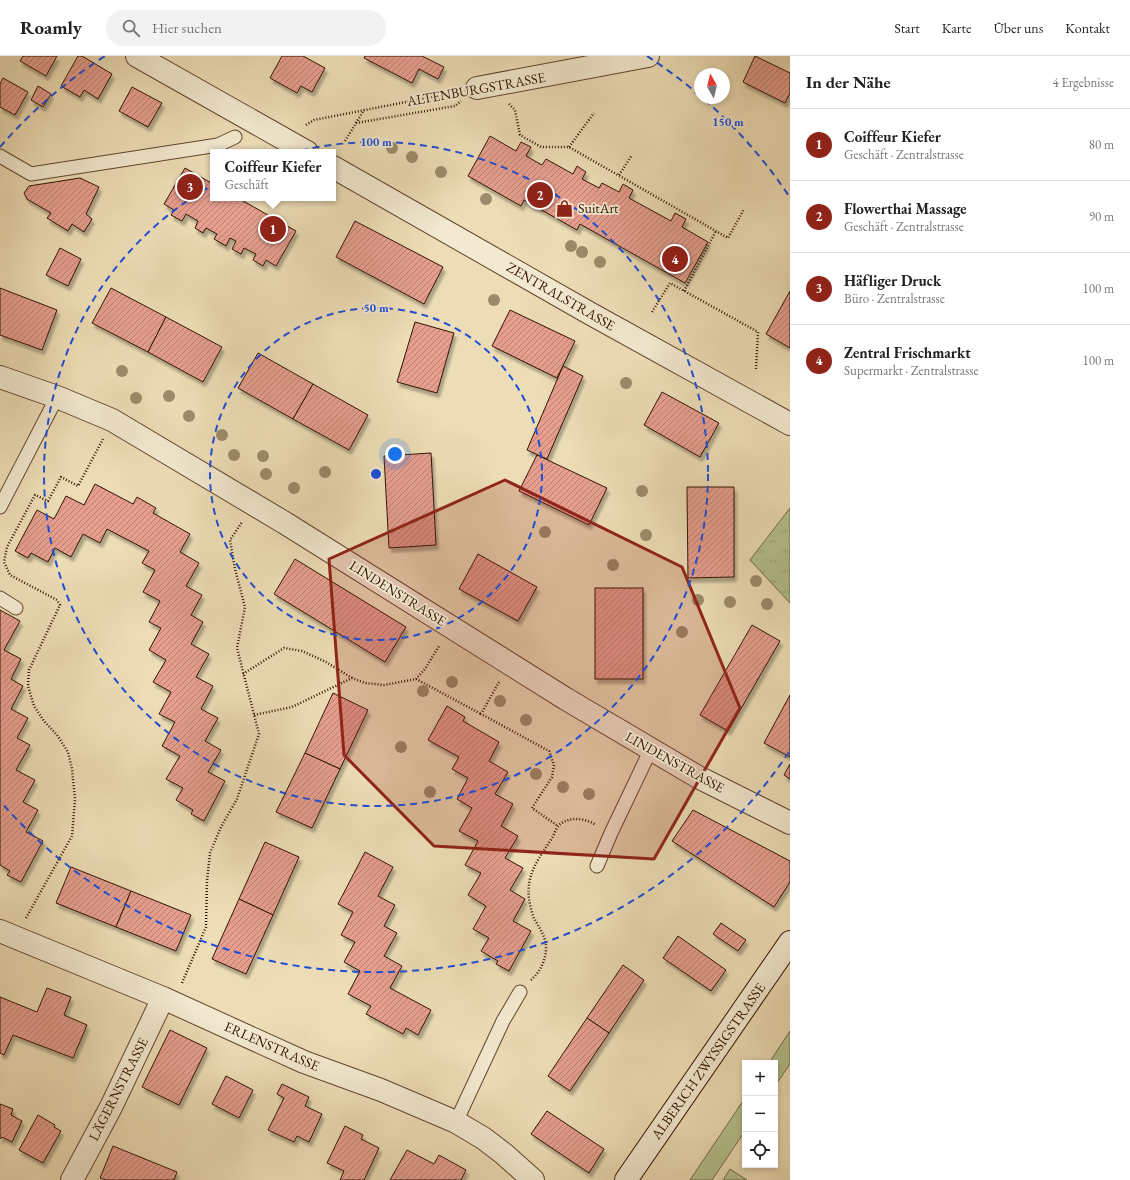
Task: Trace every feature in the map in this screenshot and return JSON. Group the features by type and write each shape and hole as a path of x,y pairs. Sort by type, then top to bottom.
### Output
{"street":[{"path":"137,56 302,149"},
{"name":"ALTENBURGSTRASSE","path":"477,88 593,61 648,56"},
{"name":"ZENTRALSTRASSE","path":"336,169 591,314 790,424"},
{"name":"LINDENSTRASSE","path":"0,376 57,397 112,420 285,523 559,695 698,777 790,822"},
{"name":"ERLENSTRASSE","path":"0,931 163,998 304,1062 381,1090 456,1122 483,1138 504,1154 533,1180"},
{"name":"ALBERICH ZWYSSIGSTRASSE","path":"626,1180 790,942"},
{"name":"LÄGERNSTRASSE","path":"72,1180 111,1107 163,998"}],"lane":[{"path":"0,156 31,174 218,145 235,137"},
{"path":"0,507 57,397"},
{"path":"0,598 16,608"},
{"path":"597,866 611,832 652,749"},
{"path":"456,1122 503,1021 520,992"}],"path":[{"name":"ALTENBURGSTRASSE","path":"306,125 314,120 364,109 477,88"},
{"path":"356,123 455,106 477,88"},
{"path":"505,100 515,110 520,135 541,147 569,147 728,238 744,209"},
{"path":"345,141 364,109"},
{"path":"569,147 594,113"},
{"path":"618,175 632,155"},
{"path":"684,290 716,231"},
{"path":"652,312 670,283 684,290 758,332 756,369"},
{"path":"26,919 72,836 75,799 72,768 68,752 57,735 44,721 34,706 28,686 28,670 60,605 57,600 10,574 4,562 7,547 34,495 48,501 61,477 78,486 103,439"},
{"path":"182,984 206,927 207,881 210,853 221,827 237,799 259,734 237,648 245,607 235,569 230,540 244,518"},
{"path":"243,674 284,648 302,651 326,662 352,678 365,683 384,685 416,679 425,669 441,642"},
{"path":"254,715 292,707 352,678"},
{"path":"416,679 549,751 554,765 552,777 532,808 558,826"},
{"path":"481,714 500,680"},
{"path":"520,992 538,974 545,959 546,948 544,936 534,919 529,900 529,880 532,870 558,826 572,819 588,820 611,832"}],"highlighted area":[{"path":"505,480 682,567 740,708 654,859 434,846 344,755 329,559"}],"green space":[{"path":"790,508 790,603 750,560"},
{"path":"790,1031 790,1064 778,1082 778,1060 771,1060"},
{"path":"742,1102 742,1135 712,1180 690,1180"},
{"path":"730,1169 747,1180 723,1180"}],"building":[{"path":"23,56 57,56 46,76 20,61"},
{"path":"78,56 82,56 112,74 98,99 84,90 80,97 61,86"},
{"path":"282,56 303,56 325,68 312,92 301,86 297,93 270,78"},
{"path":"365,56 422,56 444,67 438,79 419,69 412,83 364,58"},
{"path":"755,56 790,73 790,93 785,103 743,82"},
{"path":"3,78 28,92 15,115 0,107 0,84"},
{"path":"38,86 51,94 43,107 31,100"},
{"path":"132,87 162,103 148,127 119,111"},
{"path":"490,136 516,151 521,142 531,147 526,156 542,165 546,159 573,174 577,166 586,172 582,179 599,188 602,183 619,192 623,184 633,190 629,198 671,221 675,213 686,219 682,227 708,242 685,283 580,224 577,230 524,200 521,206 468,176"},
{"path":"185,168 210,182 210,201 243,201 296,231 276,266 266,260 263,266 253,260 256,254 244,248 241,254 232,249 236,241 230,238 226,246 214,239 217,234 206,228 203,233 195,228 198,221 186,214 182,221 171,215 174,210 164,204"},
{"path":"80,178 99,187 86,214 92,219 84,232 72,224 68,231 47,218 51,213 27,199 24,193 29,186"},
{"path":"355,221 443,267 424,304 336,257"},
{"path":"60,248 81,259 68,286 46,275"},
{"path":"0,288 57,310 42,350 0,335"},
{"path":"111,288 166,317 148,352 92,323"},
{"path":"790,291 790,348 766,334"},
{"path":"510,310 575,341 557,378 492,346"},
{"path":"166,317 222,347 203,382 148,352"},
{"path":"415,322 454,333 437,393 397,382"},
{"path":"258,353 313,384 293,419 238,388"},
{"path":"563,366 583,376 547,459 527,450"},
{"path":"313,384 368,415 349,450 293,419"},
{"path":"662,392 719,423 700,457 644,425"},
{"path":"431,453 436,545 389,548 384,456"},
{"path":"537,455 607,488 589,525 519,491"},
{"path":"95,484 133,504 137,497 156,508 153,513 190,534 180,552 199,563 186,586 202,595 191,615 203,622 191,644 209,654 196,677 213,686 201,709 218,718 205,741 221,750 208,772 225,781 204,821 191,814 193,810 176,800 183,788 166,779 180,756 162,746 175,722 159,714 171,692 153,682 166,660 149,650 161,628 149,622 160,601 143,592 155,570 142,563 149,551 107,529 100,543 83,534 71,557 55,548 48,562 31,553 28,558 15,551 37,510 54,519 66,496 84,505"},
{"path":"687,487 734,487 734,577 688,578"},
{"path":"478,554 537,587 518,621 459,589"},
{"path":"295,559 406,627 385,662 274,594"},
{"path":"595,588 643,588 643,679 595,679"},
{"path":"0,610 20,621 4,650 21,659 11,679 23,686 11,709 28,718 17,738 30,745 16,770 35,780 23,802 38,810 26,832 43,841 21,882 7,875 10,871 0,865"},
{"path":"752,625 780,641 728,731 700,715"},
{"path":"333,693 368,710 340,769 305,753"},
{"path":"790,695 790,757 764,743"},
{"path":"447,706 465,717 463,721 499,742 489,761 508,772 495,794 513,804 501,826 518,836 505,858 523,868 510,890 525,899 513,921 531,931 509,971 496,964 498,961 481,951 489,938 473,929 486,906 468,895 481,873 465,865 478,841 459,831 472,808 457,799 468,778 452,769 459,757 428,740"},
{"path":"305,753 340,769 312,828 276,812"},
{"path":"790,764 790,779 784,775"},
{"path":"693,810 790,861 790,882 774,907 672,841"},
{"path":"265,842 299,857 273,915 239,899"},
{"path":"365,852 393,867 378,896 395,905 384,926 397,933 384,956 402,966 390,988 431,1010 418,1035 406,1028 403,1034 366,1014 371,1006 348,994 360,971 344,962 355,942 341,935 353,912 338,904"},
{"path":"71,867 131,891 116,927 56,903"},
{"path":"131,891 191,915 176,951 116,927"},
{"path":"239,899 273,915 246,974 212,959"},
{"path":"721,923 746,940 738,951 713,934"},
{"path":"678,936 726,970 711,991 663,958"},
{"path":"623,965 644,980 609,1033 587,1018"},
{"path":"47,988 71,997 64,1015 87,1025 73,1058 13,1035 4,1055 0,1053 0,997 37,1012"},
{"path":"587,1018 609,1033 570,1091 548,1076"},
{"path":"170,1030 207,1048 179,1105 142,1087"},
{"path":"226,1076 253,1090 239,1118 212,1104"},
{"path":"282,1084 309,1097 305,1106 322,1114 309,1142 297,1136 294,1142 268,1130 284,1098 277,1094"},
{"path":"0,1104 13,1109 11,1115 22,1121 12,1142 2,1137 0,1139"},
{"path":"547,1111 604,1149 589,1173 531,1134"},
{"path":"38,1115 55,1125 54,1127 61,1131 43,1163 19,1150"},
{"path":"345,1126 363,1135 361,1139 379,1148 364,1180 340,1180 344,1171 327,1163"},
{"path":"113,1146 177,1172 174,1180 106,1180 100,1178"},
{"path":"407,1150 434,1164 439,1155 466,1170 461,1180 390,1180"}],"place":[{"name":"Häfliger Druck","path":"190,187"},
{"name":"Flowerthai Massage","path":"540,195"},
{"name":"SuitArt","path":"565,208"},
{"name":"Coiffeur Kiefer","path":"273,229"},
{"name":"Zentral Frischmarkt","path":"675,259"}]}
